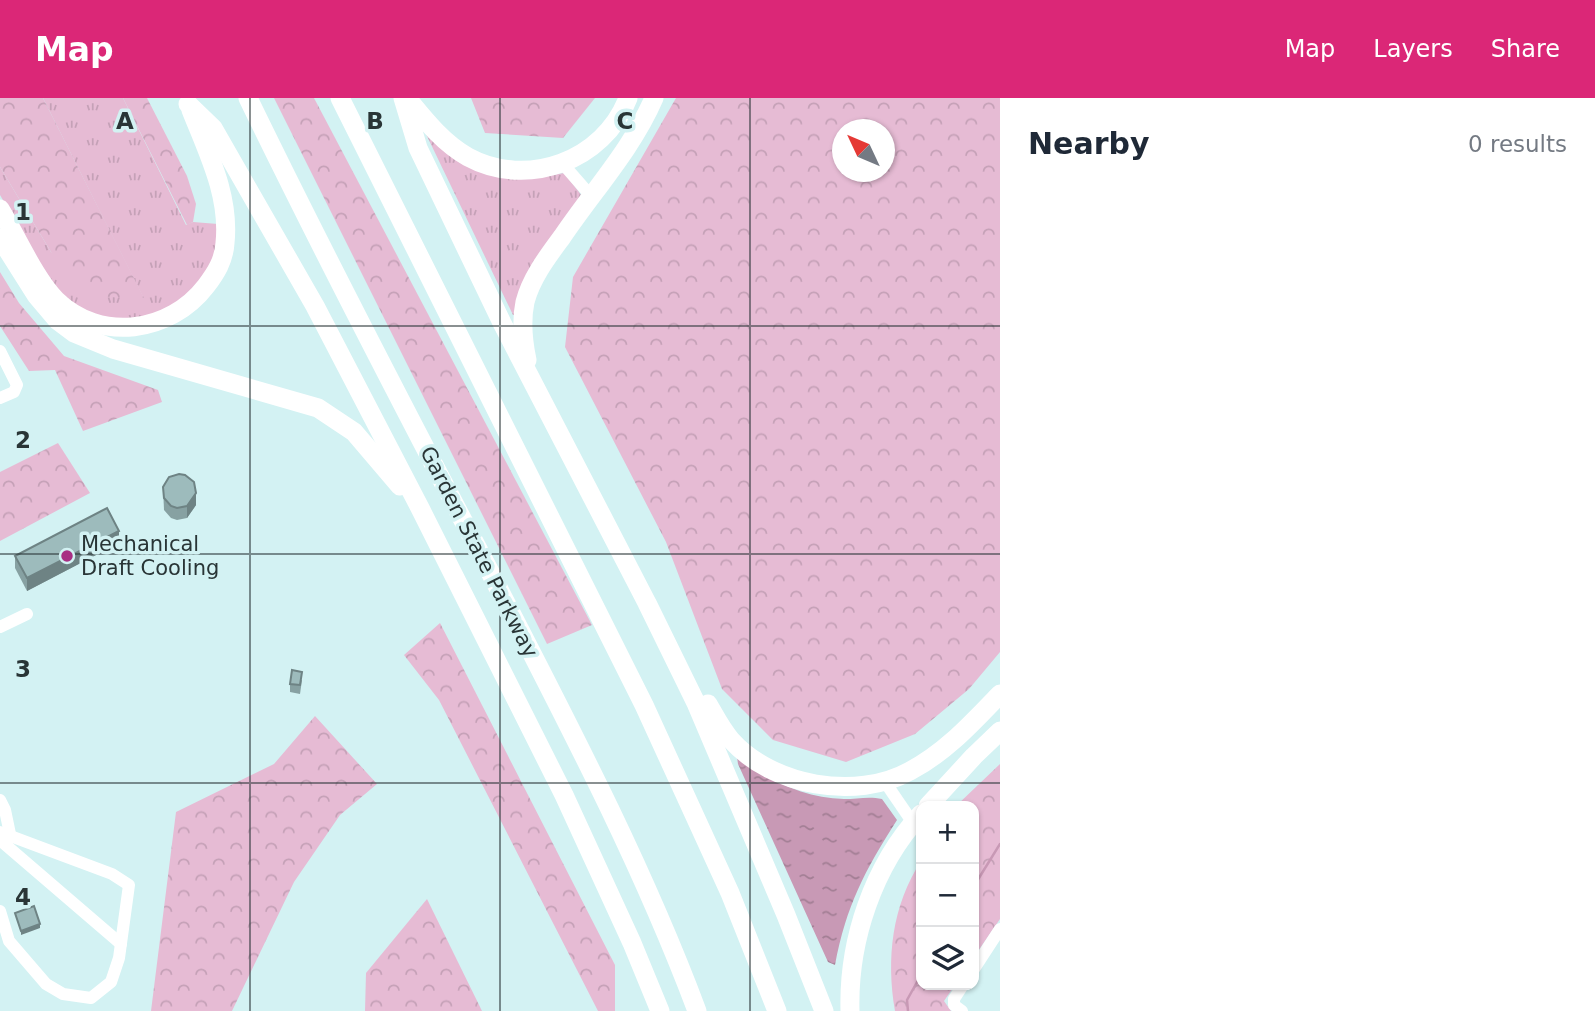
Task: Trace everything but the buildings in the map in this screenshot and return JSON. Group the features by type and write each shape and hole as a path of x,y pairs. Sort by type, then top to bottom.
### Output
{"highway":[{"name":"Garden State Parkway","path":"248,98 303,211 566,718 634,863 697,1011"},
{"path":"340,98 644,705 730,893 777,1011"},
{"path":"405,98 450,144 478,162 498,169 520,171 541,170 563,164 595,144 624,108 628,98"},
{"path":"405,98 418,148 502,323 648,603 696,702 824,1011"},
{"path":"533,382 524,348 526,300 544,264 637,132 654,98"},
{"path":"0,209 46,287 65,307 92,322 130,328 170,317 188,305 214,276 223,257 225,244 224,206 218,178 186,101"},
{"path":"186,101 213,128 328,329 564,795 660,1011"},
{"path":"0,238 36,295 58,321 74,333 113,349 318,408 345,425 363,441 421,510"},
{"path":"648,603 732,741 749,757 786,776 812,783 840,786 885,782 908,773 954,741 1000,695"},
{"path":"934,801 1000,731"},
{"path":"849,1011 851,971 858,935 870,898 885,864 916,819"},
{"path":"632,943 649,1011"}],"lane":[{"path":"563,164 591,196"},
{"path":"0,351 17,385 13,392 0,398"},
{"path":"0,627 27,614"},
{"path":"885,782 916,817"},
{"path":"0,800 5,810 4,835 121,944"},
{"path":"0,911 9,941 46,984 63,994 91,999 111,982 121,944 129,885 112,874 4,835"},
{"path":"979,964 996,945 1000,929"},
{"path":"960,990 954,999 954,1005 962,1011"}],"green space":[{"path":"0,98 43,98 145,300 87,295 51,252 0,167"},
{"path":"43,98 123,98 186,225 193,222 218,224 215,255 196,290 162,315 121,322 88,313 61,294 0,195 0,167 51,252 144,299"},
{"path":"123,98 147,98 187,176 196,204 193,222 187,225"},
{"path":"274,98 314,98 592,625 547,644"},
{"path":"471,98 595,98 563,138 485,133"},
{"path":"676,98 1000,98 1000,652 969,689 915,734 846,762 773,740 722,689 666,542 565,347 573,277"},
{"path":"426,134 508,178 529,179 564,173 581,195 516,315 513,315"},
{"path":"0,272 19,303 64,356 158,390 162,402 83,431 55,370 29,371 0,326"},
{"path":"58,443 90,493 0,541 0,472"},
{"path":"440,623 615,965 615,1011 598,1011 439,700 404,655"},
{"path":"315,716 377,784 340,815 294,882 232,1011 151,1011 176,812 274,764"},
{"path":"1000,764 1000,919 979,950 979,801 961,801"},
{"path":"916,870 916,990 952,990 944,1001 951,1011 895,1011 891,972 894,933 903,896"},
{"path":"427,899 482,1011 365,1011 366,973"}],"water":[{"path":"737,757 774,780 814,795 844,799 882,799 897,820 858,889 845,924 835,965 828,962"}],"waterway":[{"path":"979,878 1000,844"},
{"path":"908,1011 907,1000 916,984"}],"place":[{"name":"Mechanical Draft Cooling","path":"67,556"}]}
